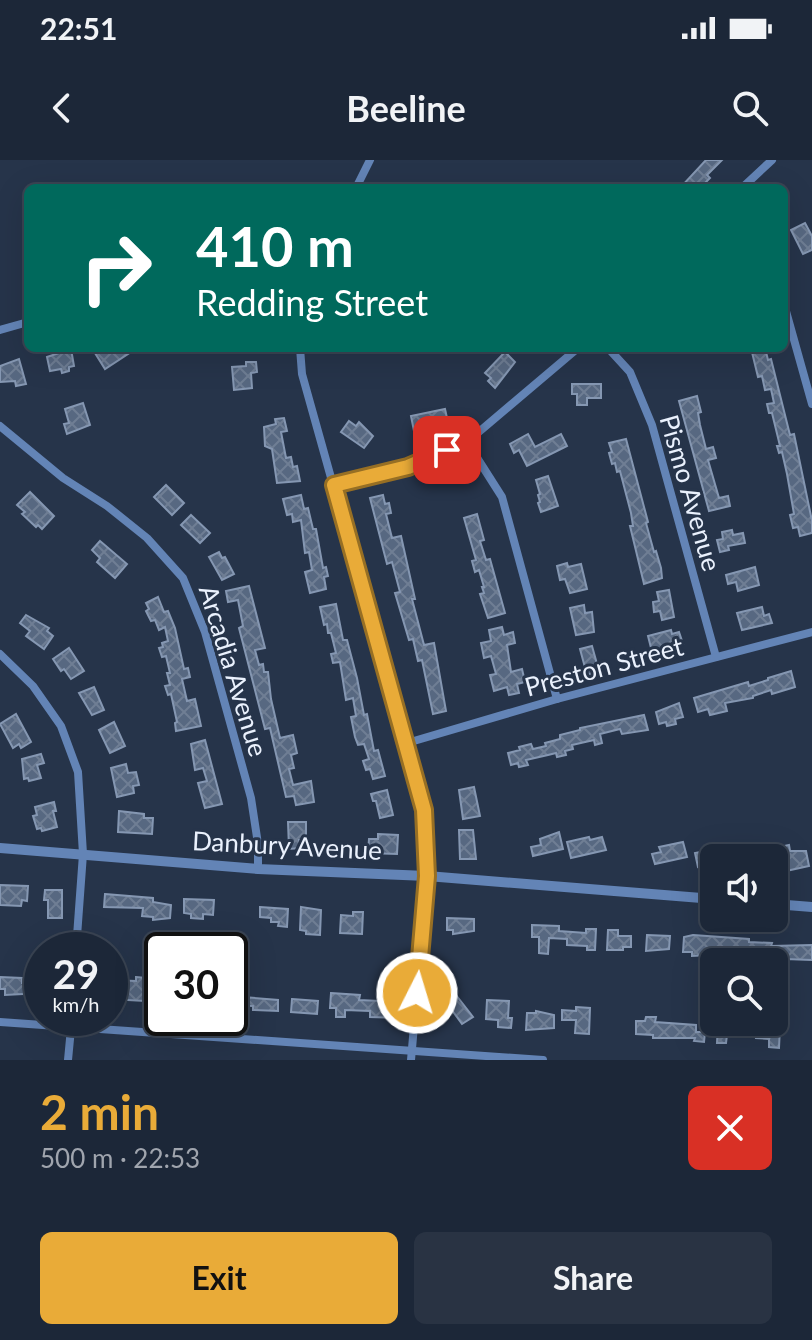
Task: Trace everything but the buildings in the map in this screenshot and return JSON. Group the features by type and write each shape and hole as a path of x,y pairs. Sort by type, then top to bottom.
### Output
{"street":[{"path":"358,184 370,160"},
{"path":"746,184 772,160"},
{"path":"788,318 812,404"},
{"path":"0,330 24,323"},
{"path":"300,352 302,374 424,810 427,876 412,1055"},
{"path":"334,485 408,467 467,442 573,352"},
{"name":"Pismo Avenue","path":"612,352 630,372 652,425 716,657"},
{"name":"Arcadia Avenue","path":"0,426 63,478 107,506 147,538 183,578 205,632 251,798 258,844 258,869"},
{"path":"467,442 502,497 557,699"},
{"name":"Preston Street","path":"407,743 557,699 812,632"},
{"path":"0,654 33,686 61,726 78,772 83,854 77,932"},
{"name":"Danbury Avenue","path":"0,848 258,869 427,876 700,898"},
{"path":"788,905 812,907"},
{"path":"0,1022 24,1022"},
{"path":"128,1028 412,1055 543,1060"},
{"path":"68,1060 71,1036"}],"route":[{"path":"417,993 427,876 424,810 334,485 408,467 447,450"}]}
